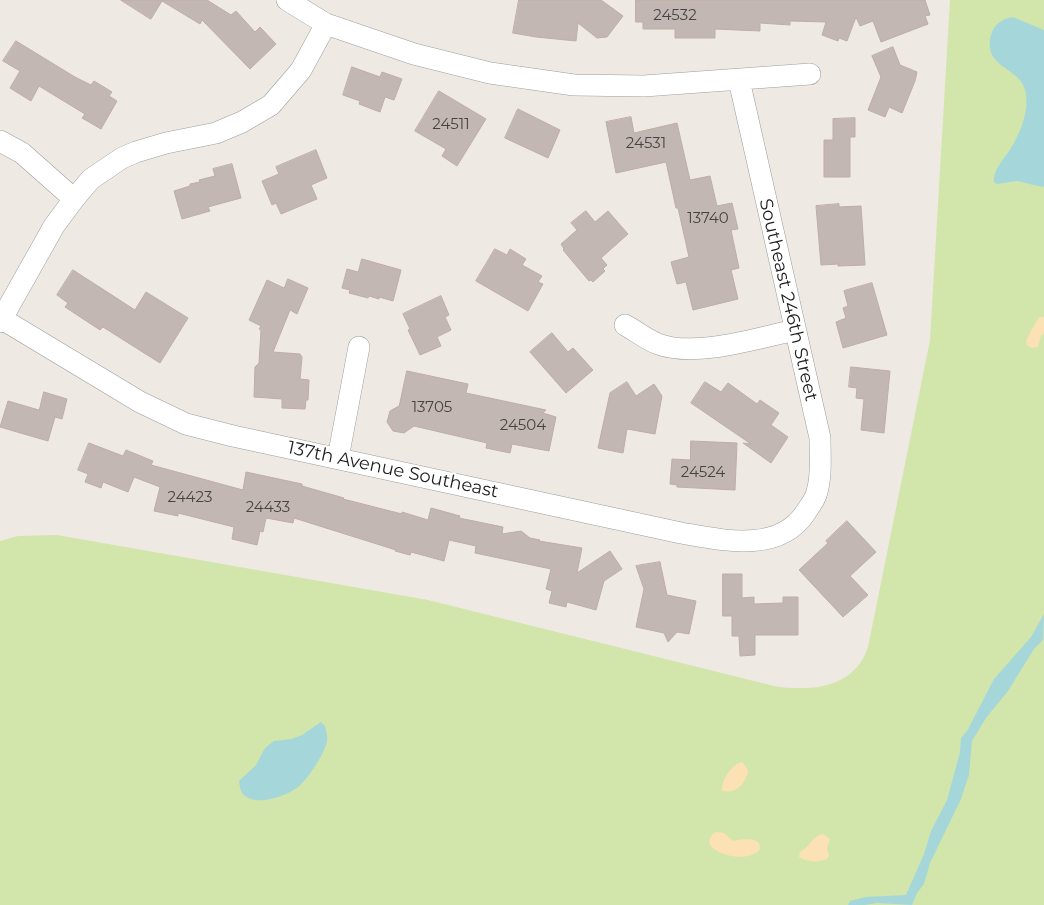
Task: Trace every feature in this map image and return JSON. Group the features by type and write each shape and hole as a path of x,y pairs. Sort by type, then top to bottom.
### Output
{"street":[{"path":"287,0 326,24 414,54 490,74 564,84 644,86 810,74"},
{"path":"1,320 54,226 91,179 122,158 151,147 216,133 242,122 271,105 301,70 326,24"},
{"name":"Southeast 246th Street","path":"739,80 820,438 820,476 815,497 802,517"},
{"path":"0,141 22,153 74,199"},
{"name":"137th Avenue Southeast","path":"1,320 140,402 186,424 233,436 681,533 714,538 741,541 768,539 785,533 802,517"},
{"path":"625,325 658,344 683,349 723,345 795,330"},
{"path":"338,458 359,347"}],"green space":[{"path":"950,0 1044,0 1044,905 0,905 0,541 18,536 57,535 428,600 774,686 788,688 817,687 842,679 853,671 862,661 868,647 930,340"}],"sand":[{"path":"1040,317 1044,317 1044,333 1041,336 1038,347 1032,348 1027,345 1026,341"},
{"path":"742,762 748,770 743,783 740,787 731,791 722,790 728,773 734,766"},
{"path":"716,832 724,833 733,841 753,840 759,843 760,849 744,857 723,854 710,844 710,838"},
{"path":"823,834 830,839 827,848 829,856 827,859 813,861 799,857 800,852 816,837"}],"water":[{"path":"1013,17 1044,30 1044,186 1042,187 1017,181 997,184 994,182 997,168 1011,148 1021,128 1026,105 1025,90 1022,82 996,61 990,46 992,31 996,25 1005,19"},
{"path":"1044,614 1043,640 1034,649 1008,691 986,718 972,741 969,775 961,799 930,863 924,884 917,893 912,905 877,903 848,905 850,901 865,897 906,895 924,854 931,831 947,800 960,752 961,738 967,731 994,679 1031,637"},
{"path":"321,722 325,726 327,734 326,746 316,766 298,787 287,794 271,799 256,800 243,794 239,781 256,765 265,748 274,741 291,739 302,735"}],"building":[{"path":"121,0 207,0 231,15 236,11 255,32 260,27 276,44 250,69 202,20 200,24 162,1 151,19"},
{"path":"519,0 601,0 623,16 607,37 597,38 578,23 576,41 536,37 513,33"},
{"path":"636,0 925,0 930,15 925,16 928,24 881,42 873,21 860,26 856,17 847,41 839,38 838,41 822,35 826,22 790,21 790,25 760,23 760,31 715,29 715,38 675,38 675,29 643,29 643,22 636,22"},
{"path":"16,41 75,77 91,85 94,81 112,92 109,96 117,101 101,129 82,118 85,114 39,86 31,101 10,88 20,71 3,61"},
{"path":"893,47 900,65 917,72 902,113 889,107 885,117 868,110 881,77 872,56"},
{"path":"352,67 380,77 382,72 402,79 394,100 385,97 380,112 359,104 360,101 343,95"},
{"path":"439,91 486,119 457,166 442,156 446,149 415,131"},
{"path":"518,109 560,130 548,158 505,138"},
{"path":"631,117 634,133 677,123 690,180 710,176 717,206 732,203 738,229 731,230 739,268 731,270 738,299 693,310 686,282 677,284 671,262 689,257 666,162 616,173 606,122"},
{"path":"855,118 855,137 850,137 850,177 824,177 824,140 833,140 833,119"},
{"path":"316,150 327,178 311,185 317,199 281,214 276,203 272,205 262,181 279,174 276,167"},
{"path":"232,164 241,198 208,207 210,211 182,219 174,191 200,182 199,180 215,176 213,169"},
{"path":"839,204 839,207 861,206 865,265 821,265 816,206"},
{"path":"586,211 595,222 608,211 628,234 601,258 607,265 603,269 605,271 593,282 589,281 563,250 561,244 577,230 571,223"},
{"path":"495,249 507,255 510,249 526,259 522,265 542,276 538,282 543,284 528,311 476,281"},
{"path":"362,259 401,270 393,301 379,297 379,299 369,296 368,298 349,293 350,290 342,288 347,269 358,272"},
{"path":"73,270 135,310 146,292 188,318 160,363 103,327 100,330 65,307 68,303 57,295"},
{"path":"288,279 308,288 297,314 290,310 273,352 300,354 302,357 300,379 309,380 308,400 306,400 305,409 282,408 282,399 254,397 255,367 259,363 261,330 259,329 261,326 249,320 267,280 284,288"},
{"path":"872,283 887,335 843,348 836,322 846,318 843,308 848,306 844,291"},
{"path":"441,296 449,315 445,317 451,330 437,337 441,346 420,355 408,330 410,329 403,314"},
{"path":"552,333 568,352 573,348 593,370 566,393 530,352"},
{"path":"851,367 890,371 884,433 861,430 864,399 856,398 857,388 849,387"},
{"path":"407,371 468,384 466,393 546,410 543,413 556,417 549,451 512,444 510,453 486,448 487,443 414,426 404,433 393,431 387,422 390,411 399,406"},
{"path":"627,382 636,396 654,384 662,396 655,434 627,429 623,453 598,448 610,393"},
{"path":"705,382 721,392 728,383 757,404 760,400 779,413 771,425 788,437 771,463 743,443 751,444 691,403"},
{"path":"44,392 67,399 62,419 55,417 48,441 0,427 8,401 39,410"},
{"path":"691,441 737,443 735,490 677,487 677,485 670,484 672,459 690,460"},
{"path":"89,443 123,456 126,450 153,461 151,465 243,490 246,472 302,484 302,486 343,499 402,514 402,512 428,520 431,508 460,516 459,518 503,527 502,534 521,531 530,538 539,541 582,548 577,573 610,551 622,569 604,581 596,610 567,602 566,607 549,603 552,591 546,589 551,569 475,553 476,546 449,540 444,561 411,552 410,555 395,551 294,518 293,523 266,518 263,532 260,531 257,545 232,539 234,527 178,513 178,516 154,511 160,487 134,477 128,492 103,482 101,488 85,482 88,474 78,470"},
{"path":"847,521 876,552 850,576 868,595 843,617 799,570 828,543 826,541"},
{"path":"660,562 667,595 696,601 689,634 677,632 668,642 664,633 636,627 644,589 636,566"},
{"path":"723,574 742,574 742,598 754,597 754,604 783,603 783,597 798,597 798,635 755,635 755,655 740,656 739,636 732,636 732,616 723,616"}]}
